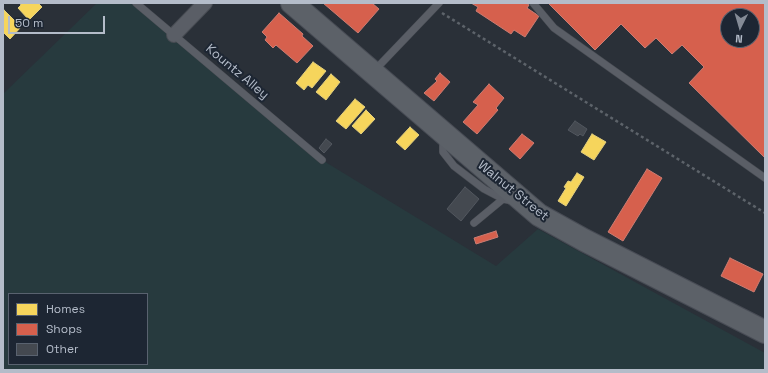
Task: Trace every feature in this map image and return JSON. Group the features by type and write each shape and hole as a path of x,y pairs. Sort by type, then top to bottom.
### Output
{"main road":[{"name":"Walnut Street","path":"292,3 444,133 513,200 584,240 765,332"}],"street":[{"path":"174,35 205,3"}],"lane":[{"name":"Kountz Alley","path":"136,3 322,160"},
{"path":"533,3 554,28 765,178"},
{"path":"373,72 437,5"},
{"path":"474,223 513,200"}],"path":[{"path":"437,5 765,213"}],"green space":[{"path":"97,3 136,3 322,160 496,266 538,229 765,353 765,370 3,370 3,94"}],"building: Homes":[{"path":"20,3 38,3 42,7 29,20 18,8 21,5"},
{"path":"4,10 21,27 10,39 3,32"},
{"path":"313,62 326,71 312,88 308,85 304,90 296,83"},
{"path":"331,74 340,82 326,100 316,92"},
{"path":"355,99 365,107 346,129 336,121"},
{"path":"366,110 375,119 361,134 352,126"},
{"path":"410,127 419,135 405,150 396,142"},
{"path":"592,134 606,142 594,160 581,152"},
{"path":"577,173 584,177 566,206 558,201 566,188 564,187 568,181 571,182"}],"building: Shops":[{"path":"323,3 372,3 379,9 358,33"},
{"path":"471,3 526,3 529,5 527,8 539,16 525,37 514,30 511,34 476,11 478,7"},
{"path":"548,3 765,3 765,158 689,83 704,67 682,45 672,54 656,38 645,48 621,24 595,50"},
{"path":"279,13 303,34 302,36 313,46 297,63 276,45 273,48 265,40 267,37 262,32"},
{"path":"440,73 450,82 434,101 424,93 437,81 435,79"},
{"path":"489,84 504,98 496,108 498,110 477,134 463,122 478,105 473,102"},
{"path":"522,134 534,143 520,159 509,149"},
{"path":"647,169 662,178 623,241 608,232"},
{"path":"496,231 498,237 476,244 474,238"},
{"path":"730,258 763,274 754,292 721,276"}],"building: Other":[{"path":"575,121 587,129 583,136 580,134 578,136 568,130"},
{"path":"326,139 332,144 324,153 319,148"},
{"path":"465,187 479,199 461,221 447,209"}]}
